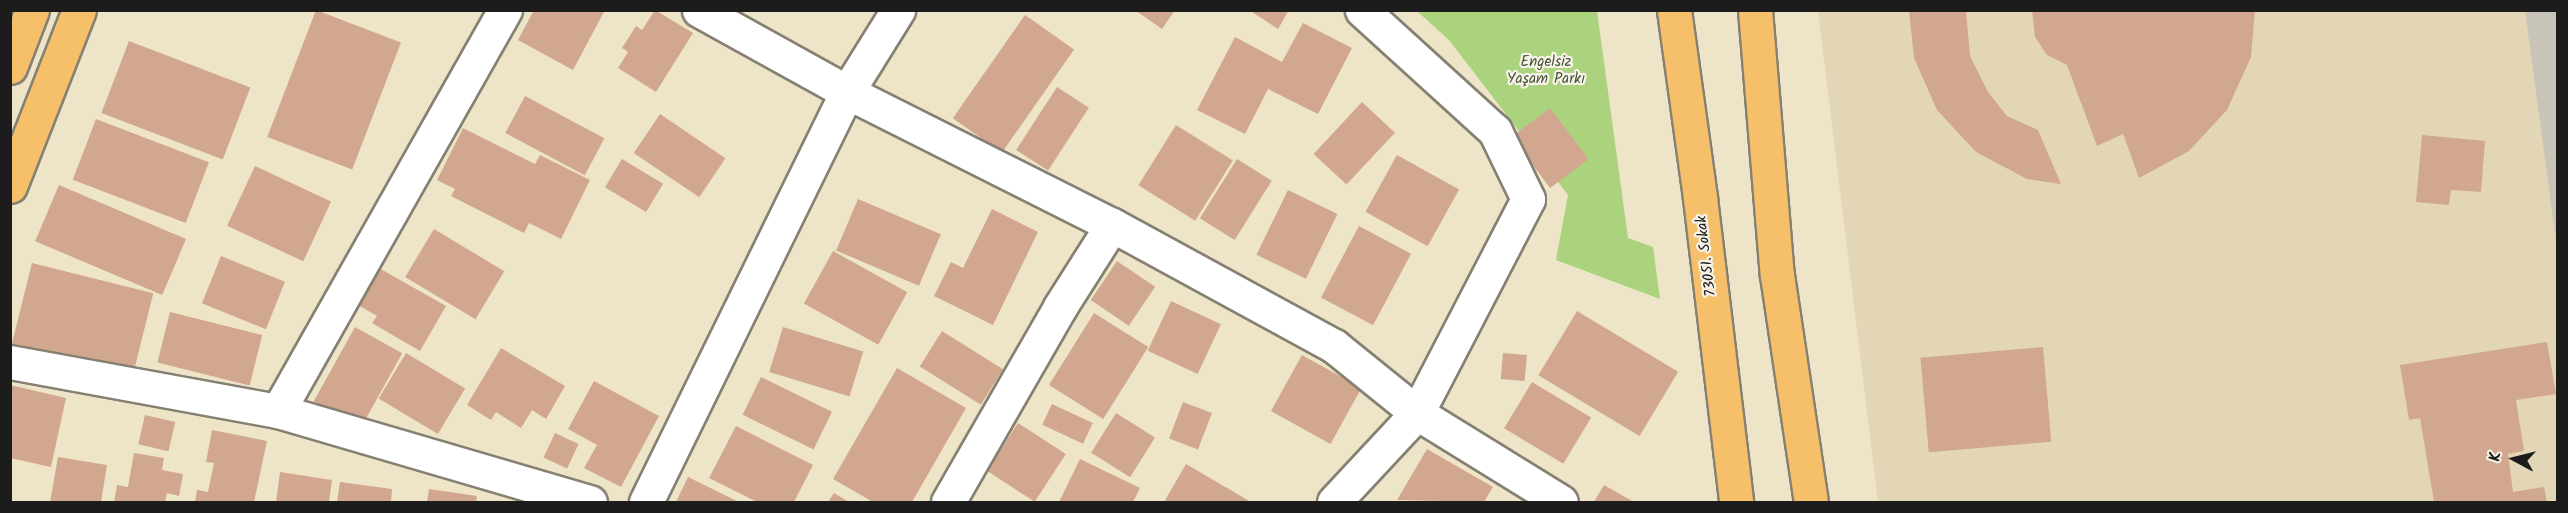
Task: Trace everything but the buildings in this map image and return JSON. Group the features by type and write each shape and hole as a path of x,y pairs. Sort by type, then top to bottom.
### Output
{"main road":[{"path":"10,67 32,10"},
{"path":"10,186 79,10"},
{"name":"73051. Sokak","path":"1674,10 1700,198 1736,502"},
{"path":"1755,10 1777,275 1811,502"}],"street":[{"path":"278,411 505,10"},
{"path":"699,10 847,92 1112,225 1334,346 1417,413 1561,502"},
{"path":"646,502 847,92 898,10"},
{"path":"1334,502 1417,413 1528,199 1495,131 1362,10"},
{"path":"948,502 1060,307 1112,225"},
{"path":"10,362 278,411 590,502"}],"shaded area":[{"path":"1818,11 2525,11 2557,121 2557,502 1878,502"},
{"path":"2525,11 2557,11 2557,247"}],"green space":[{"name":"Engelsiz Yaşam Parkı","path":"1417,11 1597,11 1628,238 1653,247 1660,299 1556,260 1568,195 1449,40"}]}
